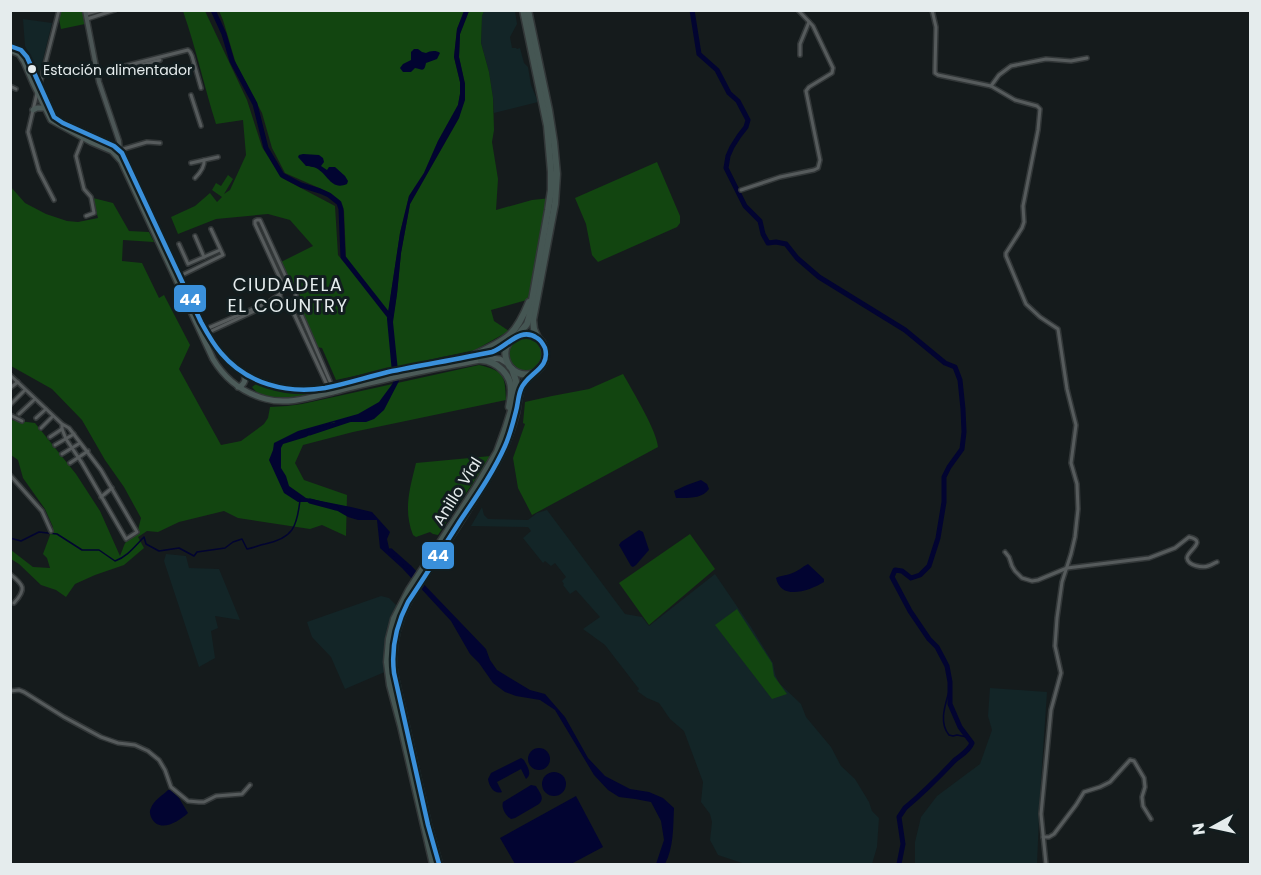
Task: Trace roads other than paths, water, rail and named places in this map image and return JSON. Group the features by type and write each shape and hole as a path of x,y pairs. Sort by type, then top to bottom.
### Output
{"highway":[{"path":"523,10 547,126 551,162 550,195 528,321 510,342 506,354 510,367 522,375 534,373 541,368 546,357 545,348 538,339 533,322 555,204 556,166 550,117 528,10"},
{"path":"472,356 506,339 522,318 534,288"},
{"path":"517,336 529,334 538,339"},
{"path":"481,360 498,366 509,380 511,392 508,419"},
{"name":"Anillo Víal","path":"439,864 396,683 393,647 397,628 412,591 491,463 506,428 516,387 515,376 510,367"},
{"name":"Anillo Víal","path":"421,576 498,461 512,426 520,390 534,373"},
{"name":"Anillo Víal","path":"412,591 399,607 390,631 387,670 433,864"}],"main road":[{"path":"10,48 19,48 25,53 45,108 54,123 112,151 123,165 213,359 224,375 238,387 266,399 296,400 498,350 510,342"},
{"path":"38,89 58,121 120,150 206,331 221,353 234,366 260,382 292,389 330,387 388,376"},
{"path":"33,110 45,108"},
{"path":"107,143 118,139"},
{"path":"401,373 498,359 510,367"},
{"path":"238,387 245,381 243,372"},
{"path":"255,396 251,391 251,386 254,382 260,382"}],"street":[{"path":"54,200 39,171 28,132 59,10"},
{"path":"86,15 101,10"},
{"path":"86,15 115,10"},
{"path":"741,190 818,168 820,160 806,91 832,73 833,68 813,26 798,10"},
{"path":"932,10 936,27 935,73 940,77 991,86 1007,96 1040,109 1023,206 1024,222 1006,256 1026,304 1059,332 1067,389 1076,425 1071,463 1077,484 1078,508 1075,537 1062,582 1057,618 1055,646 1061,673 1051,710 1041,814 1046,864"},
{"path":"86,15 97,73 113,118 123,165"},
{"path":"800,55 800,44 809,22"},
{"path":"97,73 173,56 186,50 193,59 201,88"},
{"path":"134,67 167,57"},
{"path":"991,86 999,75 1011,66 1046,59 1071,61 1086,58"},
{"path":"10,86 16,89"},
{"path":"191,95 201,126"},
{"path":"83,138 76,156 84,189 91,197 94,213 86,216"},
{"path":"112,151 147,142 160,143"},
{"path":"191,163 218,157"},
{"path":"195,178 204,160"},
{"path":"284,288 255,224 257,219 260,220 290,286 296,291 295,300 330,387"},
{"path":"179,276 223,255 211,229"},
{"path":"195,236 204,257"},
{"path":"179,244 188,264 220,250"},
{"path":"206,331 269,302 284,288 290,286"},
{"path":"280,294 282,300"},
{"path":"206,331 270,304 282,300 289,303 330,387"},
{"path":"289,303 295,300"},
{"path":"10,375 63,427 74,434 88,451 137,532 126,539 66,439 63,427"},
{"path":"10,388 18,382"},
{"path":"10,405 26,390"},
{"path":"19,414 35,399"},
{"path":"36,418 46,409"},
{"path":"10,415 22,421"},
{"path":"41,428 53,416"},
{"path":"50,437 63,427"},
{"path":"55,445 74,434"},
{"path":"62,454 80,443"},
{"path":"70,463 88,451"},
{"path":"10,474 42,511 51,531"},
{"path":"101,497 112,488"},
{"path":"1005,552 1013,568 1027,581 1038,580 1067,568 1149,558 1175,548 1189,537 1193,537 1196,544 1188,554 1189,562 1205,567 1217,562"},
{"path":"10,574 22,585 23,591 14,603"},
{"path":"10,692 19,690 24,692 71,721 108,740 135,745 148,752 159,760 171,787 189,801 204,801 216,796 242,794 250,785"},
{"path":"1043,837 1054,834 1084,792 1110,782 1130,760 1134,761 1144,778 1145,787 1142,797 1145,811 1151,819"}],"waterway":[{"path":"213,10 224,34 232,61 255,104 266,148 282,175 329,195 339,203 343,257 390,317"},
{"path":"692,10 699,54 717,70 729,93 738,101 748,120 746,127 732,147 726,168 745,206 760,221 768,243 786,244 797,258 819,277 905,330 945,363 955,367 960,380 964,432 962,449 944,477 944,502 938,538 929,566 920,575 911,578 902,571 895,570 892,577 910,611 937,647 947,666 950,704 960,727 972,743 967,751 905,808 899,817 903,844 899,864"},
{"path":"310,433 349,420"},
{"path":"10,538 21,541 39,532 57,534 82,550 99,550 115,561 127,554 144,537 146,544 159,551 179,548 194,556 197,552 225,548 242,539 247,549 288,535 295,524 300,500"},
{"path":"310,501 336,508"},
{"path":"391,551 419,578"},
{"path":"950,688 943,718 946,730 949,735 967,737"}],"place":[{"name":"Estación alimentador","path":"32,69"}],"district":[{"name":"CIUDADELA EL COUNTRY","path":"288,295"}]}
